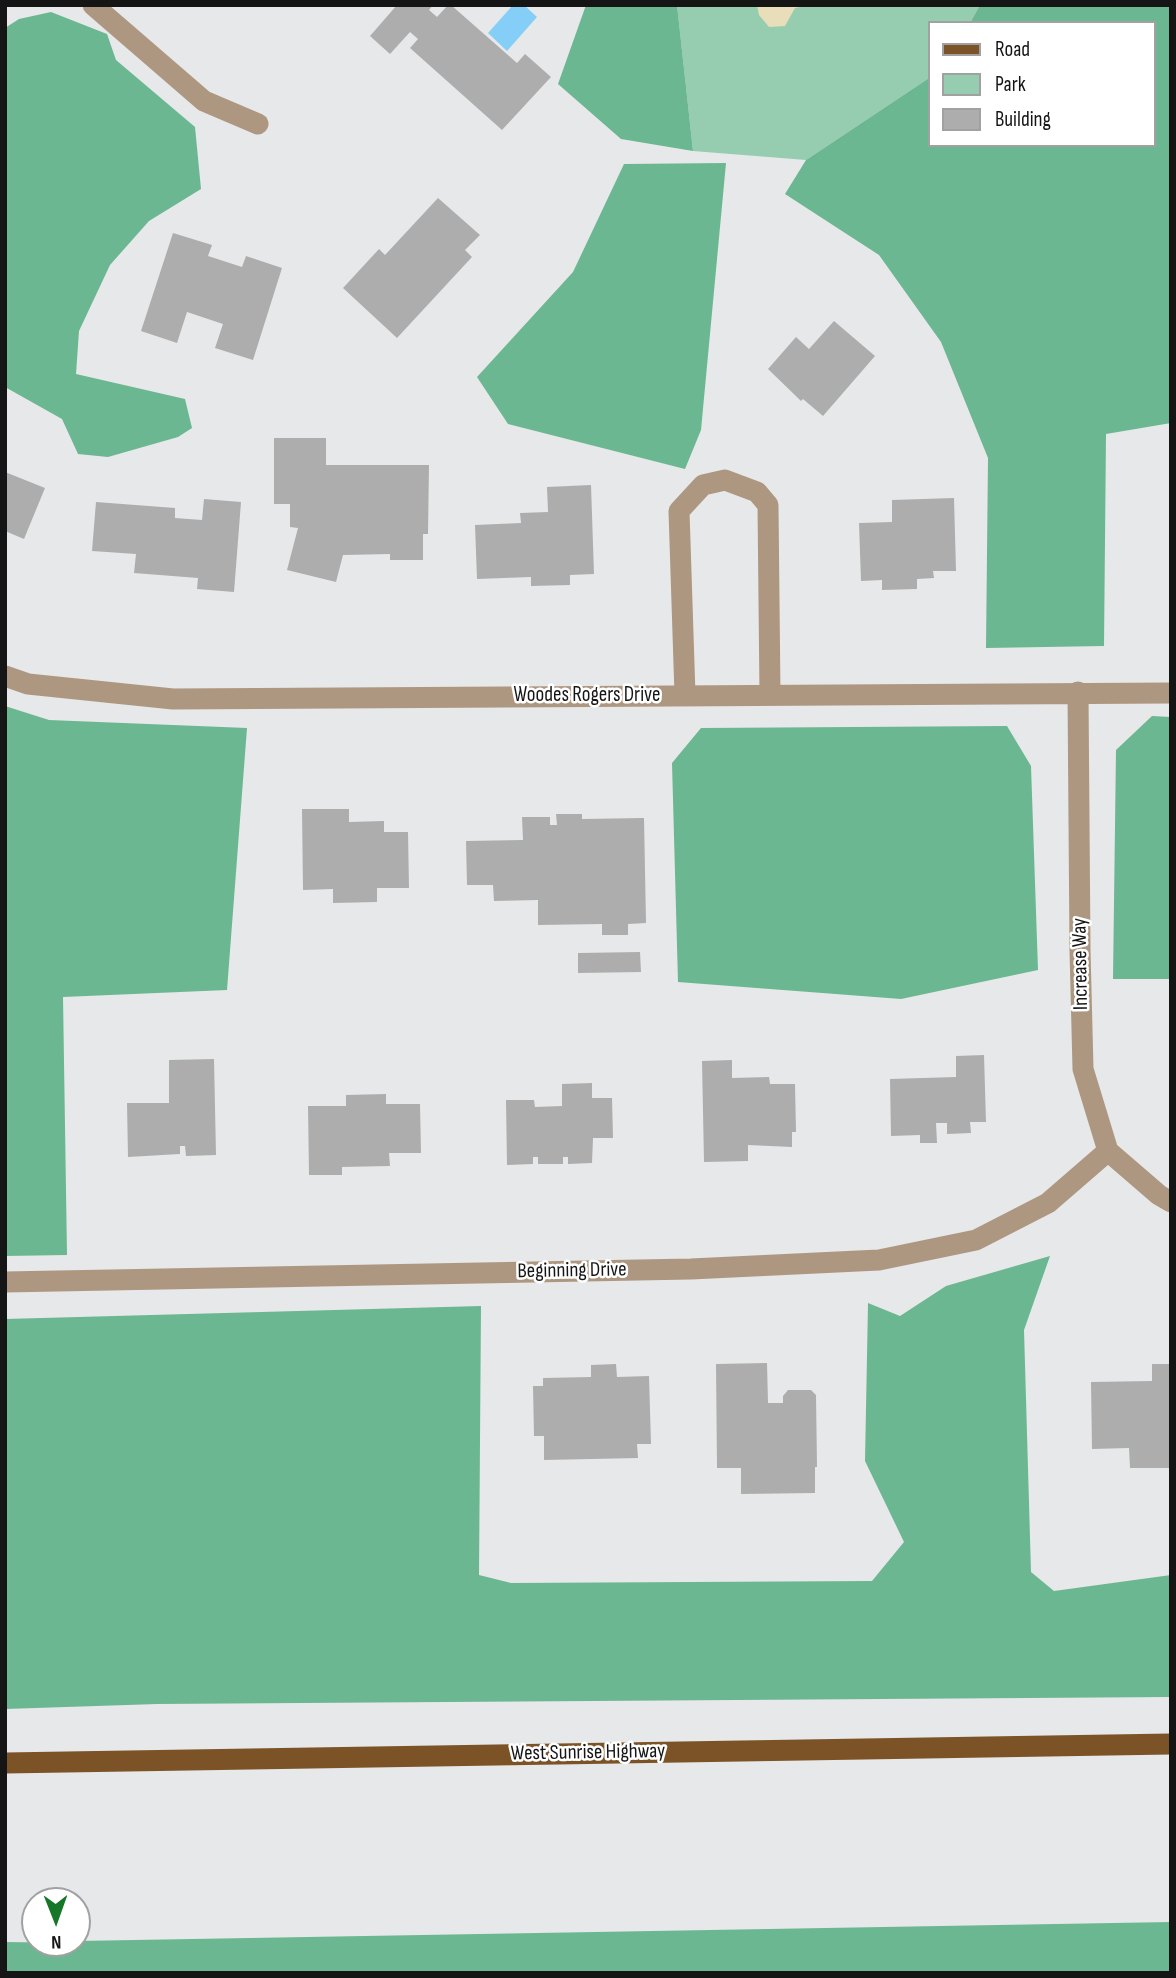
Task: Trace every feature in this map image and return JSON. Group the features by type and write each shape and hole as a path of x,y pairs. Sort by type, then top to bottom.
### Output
{"main road":[{"name":"West Sunrise Highway","path":"5,1763 1171,1744"}],"street":[{"path":"93,5 204,101 258,124"},
{"path":"685,695 678,511 703,485 725,480 757,492 768,505 770,695"},
{"name":"Woodes Rogers Drive","path":"5,676 28,684 173,699 1171,693"},
{"name":"Increase Way","path":"1078,692 1083,1069 1108,1151"},
{"path":"1108,1151 1159,1195 1171,1202"},
{"name":"Beginning Drive","path":"5,1282 691,1269 879,1260 976,1240 1048,1203 1108,1151"}],"green space":[{"path":"586,5 677,5 693,151 621,139 558,84"},
{"path":"677,5 980,5 971,21 928,21 928,79 806,160 693,151"},
{"path":"980,5 1171,5 1171,423 1106,434 1104,646 986,648 988,458 941,342 879,255 785,194 806,160 928,79 928,147 1155,147 1155,21 971,21"},
{"path":"51,12 107,34 116,60 195,127 201,189 149,221 110,265 79,331 76,374 185,399 192,428 178,437 108,457 78,454 62,419 5,387 5,28 19,19"},
{"path":"726,163 701,430 685,469 508,424 477,377 573,272 624,164"},
{"path":"5,706 49,720 247,728 227,990 63,997 67,1255 5,1256"},
{"path":"1152,716 1171,717 1171,979 1113,979 1116,750"},
{"path":"1007,726 1031,766 1038,970 901,999 678,982 672,763 701,728"},
{"path":"1050,1256 1024,1330 1031,1572 1054,1591 1171,1575 1171,1697 157,1704 5,1709 5,1319 481,1306 479,1575 511,1583 872,1581 904,1542 865,1461 868,1303 900,1316 946,1286"},
{"path":"1171,1922 1171,1973 5,1973 5,1942 21,1942 21,1957 91,1957 91,1941"}],"sand":[{"path":"757,5 811,5 795,8 785,26 769,27 759,15"}],"water":[{"path":"513,5 524,5 537,17 507,51 488,33"}],"building":[{"path":"397,5 433,5 429,10 437,17 451,5 517,63 525,54 551,77 502,130 410,48 418,39 410,32 390,54 370,36"},
{"path":"438,198 480,235 465,250 472,257 397,338 343,288 379,249 385,255"},
{"path":"173,233 212,245 208,256 242,267 246,256 282,268 253,360 215,348 223,324 187,312 177,343 141,331"},
{"path":"834,321 875,356 823,416 803,399 801,401 768,369 796,337 809,349"},
{"path":"274,438 326,438 326,465 429,465 428,534 423,534 423,560 390,560 390,554 343,555 336,582 287,570 298,528 290,527 290,504 274,504"},
{"path":"5,472 45,488 24,539 5,531"},
{"path":"591,485 594,574 570,575 570,585 531,586 531,577 477,579 475,525 521,523 520,513 548,512 547,487"},
{"path":"954,498 956,571 933,571 934,578 917,579 917,589 882,590 882,580 861,581 859,523 892,522 892,500"},
{"path":"204,499 241,502 234,592 197,589 198,578 134,573 136,554 92,551 96,502 175,508 175,518 202,520"},
{"path":"302,809 349,809 349,822 384,821 384,832 408,832 409,888 377,888 377,902 333,903 333,889 303,890"},
{"path":"556,814 582,814 582,819 644,818 646,923 628,924 628,935 602,935 602,924 538,925 538,900 494,901 493,885 467,885 466,841 523,840 522,817 550,817 550,825 557,825"},
{"path":"640,952 641,972 578,973 578,953"},
{"path":"984,1055 986,1122 970,1122 971,1133 947,1134 947,1123 936,1123 937,1143 920,1143 920,1135 891,1136 890,1079 956,1077 956,1056"},
{"path":"214,1059 216,1155 186,1156 185,1146 180,1146 180,1154 128,1157 127,1103 169,1103 169,1060"},
{"path":"732,1060 732,1078 769,1077 770,1084 795,1084 796,1132 792,1132 792,1147 748,1145 748,1161 704,1162 702,1061"},
{"path":"592,1083 592,1098 612,1098 613,1138 593,1138 592,1163 568,1164 568,1157 563,1157 563,1164 538,1164 538,1157 533,1157 533,1164 507,1165 506,1100 534,1100 535,1107 562,1106 562,1084"},
{"path":"386,1094 386,1104 420,1104 421,1153 389,1153 390,1166 342,1167 342,1175 309,1175 308,1106 346,1106 346,1095"},
{"path":"767,1363 768,1403 783,1403 783,1396 788,1390 811,1390 816,1395 815,1493 741,1494 741,1468 717,1468 716,1364"},
{"path":"616,1364 617,1377 649,1376 651,1444 637,1444 638,1458 544,1460 544,1436 534,1436 533,1386 543,1386 543,1378 591,1377 591,1365"},
{"path":"1152,1364 1171,1364 1171,1468 1130,1468 1129,1448 1092,1449 1091,1382 1152,1381"}]}
